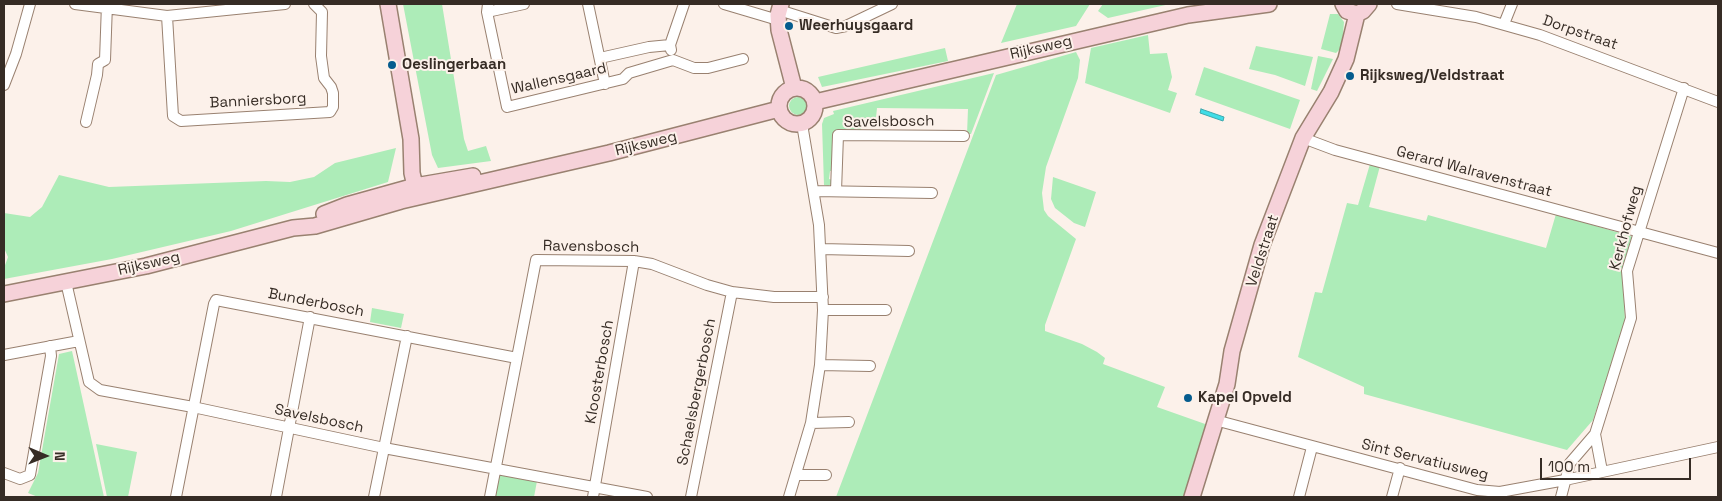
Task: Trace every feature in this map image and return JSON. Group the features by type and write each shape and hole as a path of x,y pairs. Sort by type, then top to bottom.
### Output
{"street":[{"path":"4,85 16,54 30,4"},
{"path":"74,4 107,5 167,16 285,4"},
{"name":"Banniersborg","path":"167,16 173,116 181,121 330,112 333,107 333,93 324,78 321,56 322,12 314,4"},
{"path":"388,4 421,189"},
{"path":"488,8 524,4"},
{"path":"588,4 605,84"},
{"path":"684,4 670,45 673,60 694,68 708,68 743,59"},
{"path":"724,4 779,11 836,28 846,26 892,4"},
{"name":"Rijksweg","path":"815,102 1188,15 1269,4"},
{"path":"1343,4 1347,11 1363,9"},
{"name":"Dorpstraat","path":"1397,4 1462,14 1504,24 1576,47 1718,102"},
{"path":"1504,24 1512,4"},
{"path":"86,122 98,74 98,64 105,60 104,25 107,5"},
{"name":"Wallensgaard","path":"488,8 507,107 623,80 629,73 673,60"},
{"name":"Veldstraat","path":"1192,497 1215,420 1262,245 1303,138 1343,68 1363,9"},
{"path":"779,11 794,88"},
{"name":"Wallensgaard","path":"600,58 650,47 670,45"},
{"path":"794,88 806,91 815,102 812,116 802,124 786,121 779,110 781,97 794,88"},
{"name":"Kerkhofweg","path":"1561,497 1570,463 1595,434 1631,318 1627,271 1684,88"},
{"name":"Rijksweg","path":"4,294 146,266 293,228 315,226 421,189 512,175 610,153 779,110"},
{"path":"790,497 810,422 820,365 823,310 822,249 815,191 802,124"},
{"name":"Savelsbosch","path":"836,191 838,135 964,136"},
{"name":"Gerard Walravenstraat","path":"1303,138 1335,150 1718,253"},
{"path":"815,191 932,193"},
{"path":"822,249 908,251"},
{"name":"Ravensbosch","path":"490,497 536,260 634,261 652,264 707,285 732,292 774,297 823,297"},
{"name":"Kloosterbosch","path":"594,493 634,261"},
{"name":"Savelsbosch","path":"66,282 89,382 93,387 496,470 594,493 647,497"},
{"name":"Schaelsbergerbosch","path":"691,497 732,292"},
{"name":"Bunderbosch","path":"176,497 216,300 517,358"},
{"path":"823,310 886,310"},
{"path":"276,497 310,317"},
{"path":"374,497 407,336"},
{"path":"4,355 79,341"},
{"path":"4,473 20,479 30,475 51,356 50,346"},
{"path":"820,365 870,366"},
{"name":"Sint Servatiusweg","path":"1215,420 1477,490 1492,492 1509,491 1565,480 1718,447"},
{"path":"810,422 848,422"},
{"name":"Kerkhofweg","path":"1595,434 1602,471"},
{"path":"1299,497 1312,447"},
{"path":"1392,497 1400,468"},
{"path":"796,475 826,475"}],"green space":[{"path":"403,4 442,4 464,139 468,151 486,146 491,161 438,168 432,155"},
{"path":"1017,4 1090,4 1076,26 1001,43"},
{"path":"1103,4 1170,4 1108,18 1098,11"},
{"path":"1330,14 1338,14 1344,22 1342,47 1336,53 1321,49"},
{"path":"1148,35 1150,54 1167,53 1172,77 1168,90 1177,93 1170,113 1085,83 1091,48"},
{"path":"1256,46 1313,57 1305,86 1275,75 1249,69"},
{"path":"945,48 948,61 822,87 818,77"},
{"path":"1076,52 1080,60 1078,78 1046,167 1042,193 1044,210 1048,216 1076,239 1045,325 1045,331 1082,344 1097,352 1105,358 1103,364 1165,387 1157,407 1208,425 1188,497 836,497 996,75"},
{"path":"1318,56 1333,59 1317,91 1311,89"},
{"path":"1204,67 1300,100 1290,129 1195,95"},
{"path":"994,73 971,134 967,134 968,109 877,108 876,118 861,118 861,132 834,131 833,171 830,171 829,179 833,180 833,183 828,186 824,185 822,124 824,118 834,114 833,111"},
{"path":"794,97 802,97 807,102 805,113 794,115 789,110 789,102"},
{"path":"396,148 388,182 231,231 112,259 4,279 4,268 8,257 4,248 4,213 30,217 42,207 59,175 109,187 266,181 290,182 314,177 335,163"},
{"path":"1370,164 1380,166 1369,207 1426,221 1428,215 1546,248 1556,214 1633,237 1623,271 1625,321 1593,420 1567,450 1364,394 1364,387 1298,357 1315,292 1322,293 1347,203 1358,205"},
{"path":"1053,177 1096,192 1085,227 1074,223 1055,208 1051,199"},
{"path":"372,308 404,314 401,328 370,322"},
{"path":"72,351 104,497 38,497 28,493 38,473 59,354"},
{"path":"96,444 137,452 128,497 107,497"},
{"path":"499,473 537,481 534,497 494,497"}],"water":[{"path":"1201,109 1224,117 1223,121 1200,113"}],"place":[{"name":"Weerhuysgaard","path":"789,26"},
{"name":"Oeslingerbaan","path":"392,65"},
{"name":"Rijksweg/Veldstraat","path":"1350,76"},
{"name":"Kapel Opveld","path":"1188,398"}]}
